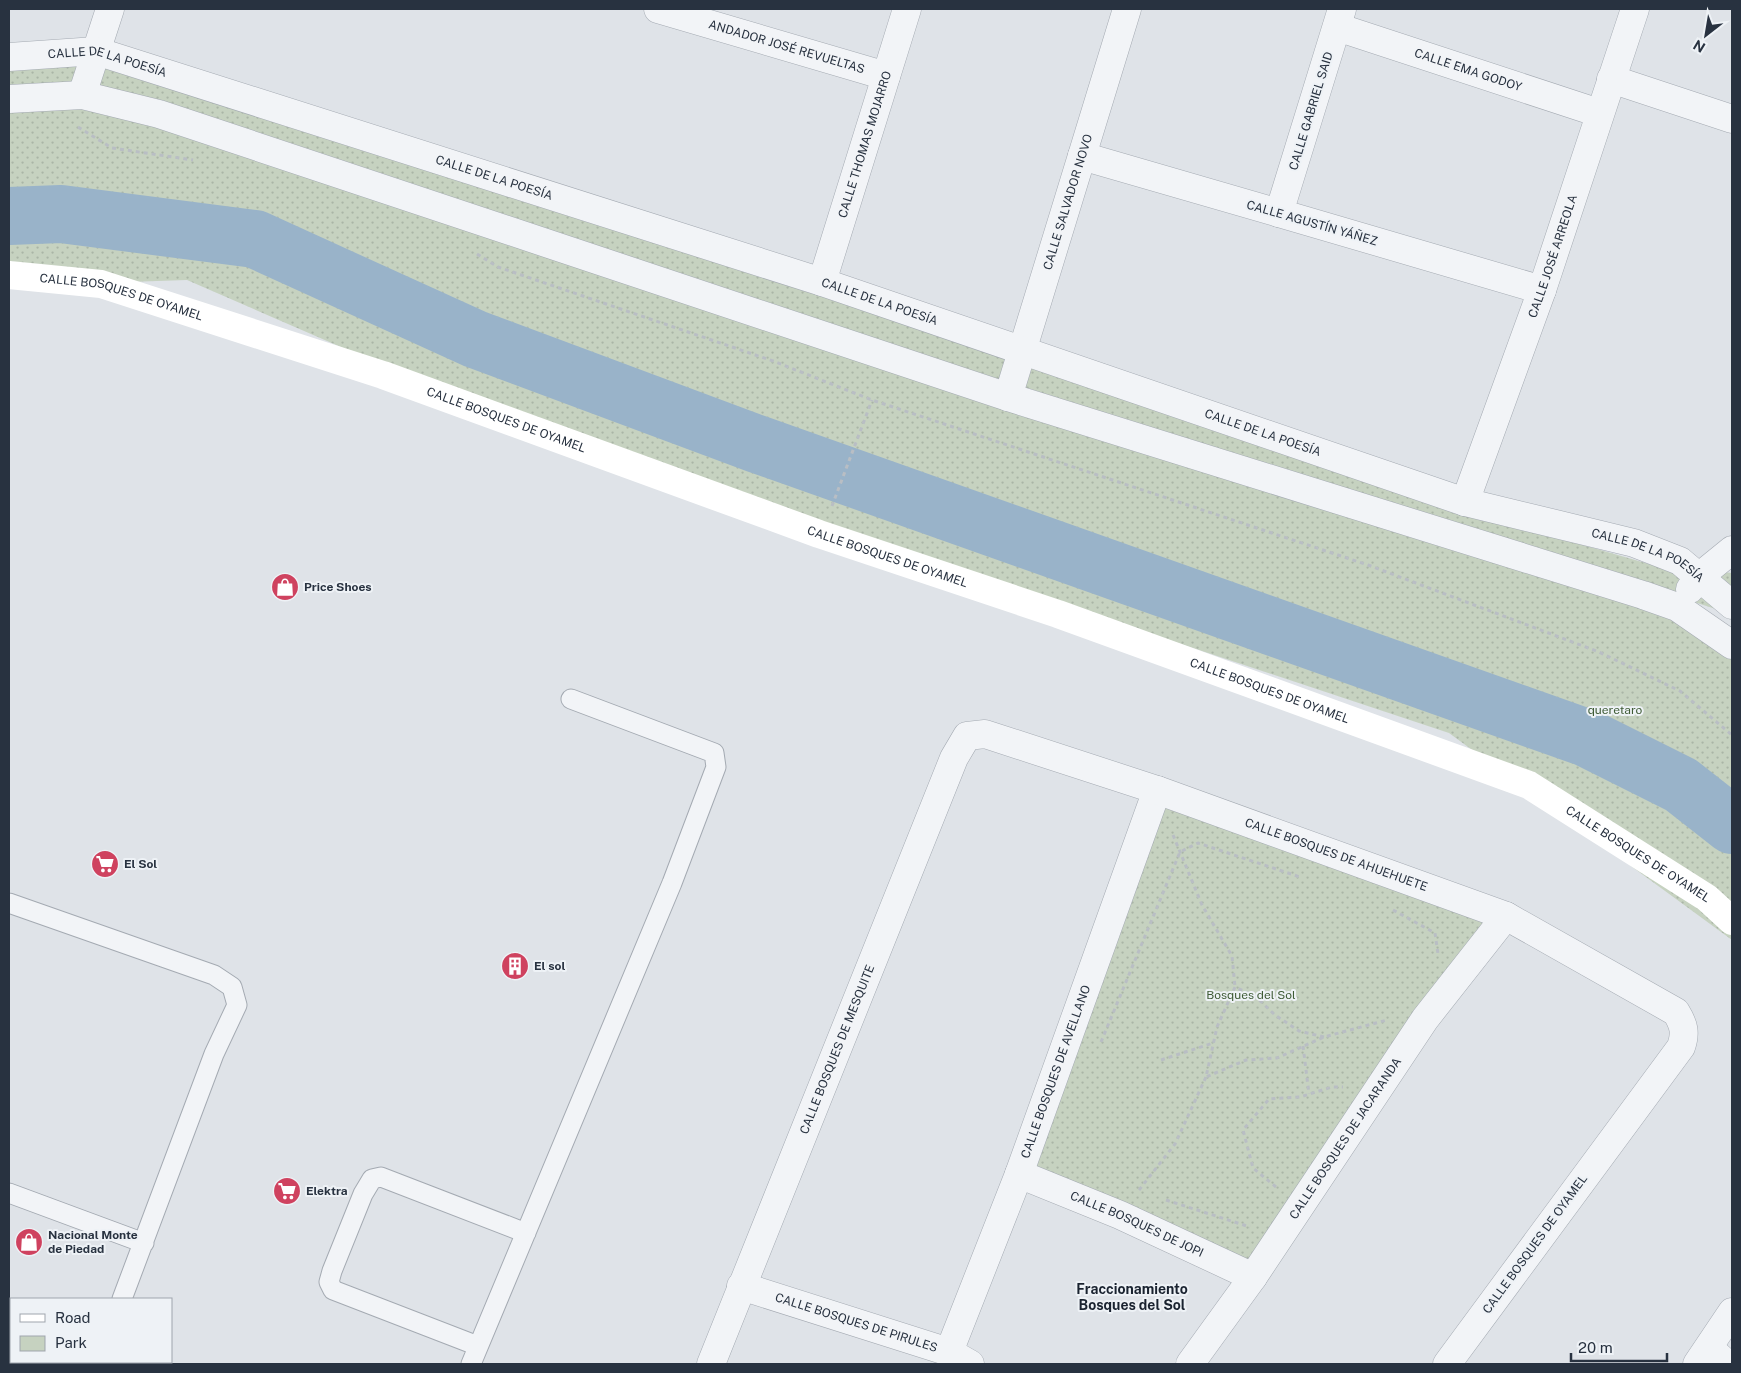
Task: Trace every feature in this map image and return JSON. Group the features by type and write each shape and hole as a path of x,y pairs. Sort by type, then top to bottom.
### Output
{"main road":[{"name":"CALLE BOSQUES DE OYAMEL","path":"9,276 100,284 383,375 819,534 1058,614 1529,785 1707,898 1732,922"}],"street":[{"path":"82,95 110,9"},
{"name":"ANDADOR JOSÉ REVUELTAS","path":"658,9 886,76"},
{"name":"CALLE THOMAS MOJARRO","path":"822,282 907,9"},
{"name":"CALLE SALVADOR NOVO","path":"1008,397 1127,9"},
{"name":"CALLE JOSÉ ARREOLA","path":"1465,502 1542,290 1599,113 1635,9"},
{"name":"CALLE EMA GODOY","path":"1339,18 1599,113"},
{"name":"CALLE GABRIEL SAID","path":"1278,213 1339,18"},
{"name":"CALLE DE LA POESÍA","path":"9,57 96,51 822,282 1465,502 1634,543 1680,561 1732,605"},
{"path":"1611,79 1732,119"},
{"path":"9,99 82,95 159,114 1008,397 1677,607 1732,645"},
{"name":"CALLE AGUSTÍN YÁÑEZ","path":"1082,156 1542,290"},
{"path":"1677,607 1700,576 1732,550"},
{"name":"CALLE BOSQUES DE AHUEHUETE","path":"967,736 985,734 1157,790 1506,916 1665,1004 1676,1012 1683,1024"},
{"name":"CALLE BOSQUES DE MESQUITE","path":"711,1364 954,758 967,736"},
{"name":"CALLE BOSQUES DE AVELLANO","path":"960,1358 1019,1174 1157,790"},
{"name":"CALLE BOSQUES DE JACARANDA","path":"1190,1364 1253,1277 1425,1019 1506,916"},
{"name":"CALLE BOSQUES DE OYAMEL","path":"1447,1364 1681,1047 1685,1036 1683,1024"},
{"name":"CALLE BOSQUES DE JOPI","path":"1019,1174 1120,1215 1253,1277"},
{"name":"CALLE BOSQUES DE PIRULES","path":"741,1286 960,1358"},
{"path":"1711,1359 1732,1312"}],"lane":[{"path":"471,1364 672,883 716,767 714,754 571,700"},
{"path":"9,903 214,975 232,988 237,1005 214,1054 122,1298"},
{"path":"478,1346 333,1290 329,1282 332,1270 363,1194 372,1179 381,1177 526,1233"},
{"path":"9,1193 144,1243"}],"path":[{"path":"71,123 112,148 195,160"},
{"path":"472,252 498,267 774,361 872,400 1368,565 1599,652 1680,691 1732,735"},
{"path":"836,495 872,400"},
{"path":"1138,1191 1175,1144 1206,1077 1217,1026 1235,988 1232,956 1202,905 1157,790"},
{"path":"1100,1044 1180,852 1198,842 1305,878"},
{"path":"1389,908 1435,933 1439,958"},
{"path":"1235,988 1256,997 1275,1015 1299,1031 1324,1038"},
{"path":"1206,1077 1246,1060 1277,1058 1324,1038 1403,1016 1414,1015 1425,1019"},
{"path":"1161,1060 1213,1043"},
{"path":"1303,1046 1309,1094"},
{"path":"1278,1189 1253,1168 1243,1130 1269,1099 1300,1097 1332,1087 1348,1086"},
{"path":"1130,1189 1148,1194"},
{"path":"1157,1197 1259,1230"}],"green space":[{"path":"92,65 147,77 768,278 1444,505 1649,564 1732,573 1732,618 1722,611 135,102 9,92 9,67"},
{"name":"queretaro","path":"31,98 240,141 1677,607 1732,657 1732,940 1449,733 518,424 187,280 9,286 9,99"},
{"name":"Bosques del Sol","path":"1157,790 1506,916 1253,1277 1019,1174"}],"waterway":[{"path":"9,216 61,214 255,239 475,339 757,444 1587,738 1681,785 1732,825"}],"place":[{"name":"Price Shoes","path":"285,587"},
{"name":"El Sol","path":"105,864"},
{"name":"El sol","path":"515,966"},
{"name":"Elektra","path":"287,1191"},
{"name":"Nacional Monte de Piedad","path":"29,1242"}],"district":[{"name":"Fraccionamiento Bosques del Sol","path":"1132,1298"}]}
